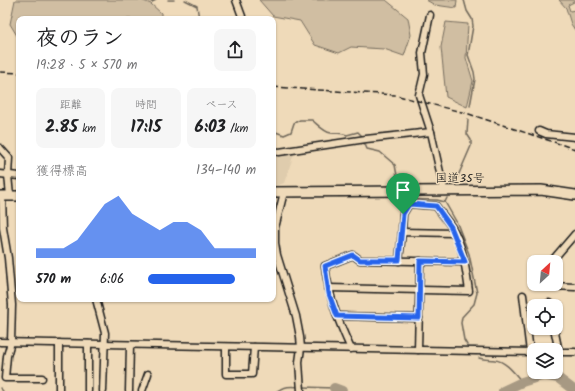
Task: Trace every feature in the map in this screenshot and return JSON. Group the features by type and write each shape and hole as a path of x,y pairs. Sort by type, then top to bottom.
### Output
{"highway":[{"path":"557,191 575,188"},
{"name":"国道35号","path":"276,192 541,190 557,191 575,195"}],"street":[{"path":"236,0 242,16"},
{"path":"430,15 422,53 424,74 419,95 431,132 444,190"},
{"path":"539,131 546,134 575,137"},
{"path":"276,152 363,139 431,132"},
{"path":"0,148 9,158 8,196 3,228 8,258 12,305 11,342 7,356 5,378 42,378"},
{"path":"0,174 16,176"},
{"path":"276,224 284,192"},
{"path":"328,288 469,291 465,262 454,233 436,206 409,204 403,214 399,260"},
{"path":"402,232 454,233"},
{"path":"557,255 575,234"},
{"path":"276,255 296,316 301,348 299,362 302,391"},
{"path":"351,349 337,316 328,288 325,266 353,255 360,260 465,262"},
{"path":"418,350 420,261"},
{"path":"563,286 575,287"},
{"path":"523,295 531,343"},
{"path":"97,302 105,333 103,391"},
{"path":"337,316 419,318"},
{"path":"0,342 527,352"},
{"path":"58,391 59,343"},
{"path":"88,344 88,391"},
{"path":"129,391 130,345"},
{"path":"226,347 226,374 252,374 254,347"},
{"path":"563,352 575,352"},
{"path":"142,391 148,374"}],"shaded area":[{"path":"15,0 141,0 151,4 161,13 161,16 16,16 16,34 10,24"},
{"path":"259,0 386,0 408,18 411,35 404,56 384,49 351,47 339,53 315,45 300,21 273,16"},
{"path":"426,0 457,0 456,8 435,5"},
{"path":"559,0 574,0 574,2 568,5 570,11 575,10 575,30 571,24 566,8"},
{"path":"446,22 468,24 466,58 473,81 467,107 446,97 441,47"},
{"path":"295,151 284,183 276,186 276,153"}],"waterway":[{"path":"148,0 152,2 156,0"},
{"path":"168,0 174,0"},
{"path":"185,0 197,6 199,16"},
{"path":"464,0 467,11 472,19 473,26 468,55 475,79 470,106"},
{"path":"455,183 471,146 471,140 467,134 468,119"},
{"path":"276,132 284,135 291,132 294,123 300,120 312,120 328,132 347,135 358,132 363,137"},
{"path":"364,142 367,149 380,152 395,165 399,186"},
{"path":"447,198 445,202 457,223 469,254 477,293 474,304 462,317 461,323 464,340 467,345"},
{"path":"402,199 437,200 445,202"},
{"path":"479,358 495,360 503,363 510,368 522,382"},
{"path":"503,391 522,382 544,375 558,378 575,391"},
{"path":"277,391 282,388 294,386 300,387"},
{"path":"303,387 334,388"},
{"path":"0,388 3,391"},
{"path":"334,388 342,391"}],"railway":[{"path":"0,72 16,73"},
{"path":"276,87 395,95 469,114 575,149"}],"route":[{"path":"409,204 436,206 451,227 461,248 465,262 420,261 419,318 337,316 329,294 325,266 353,255 360,260 399,260 403,214 409,204"}]}
